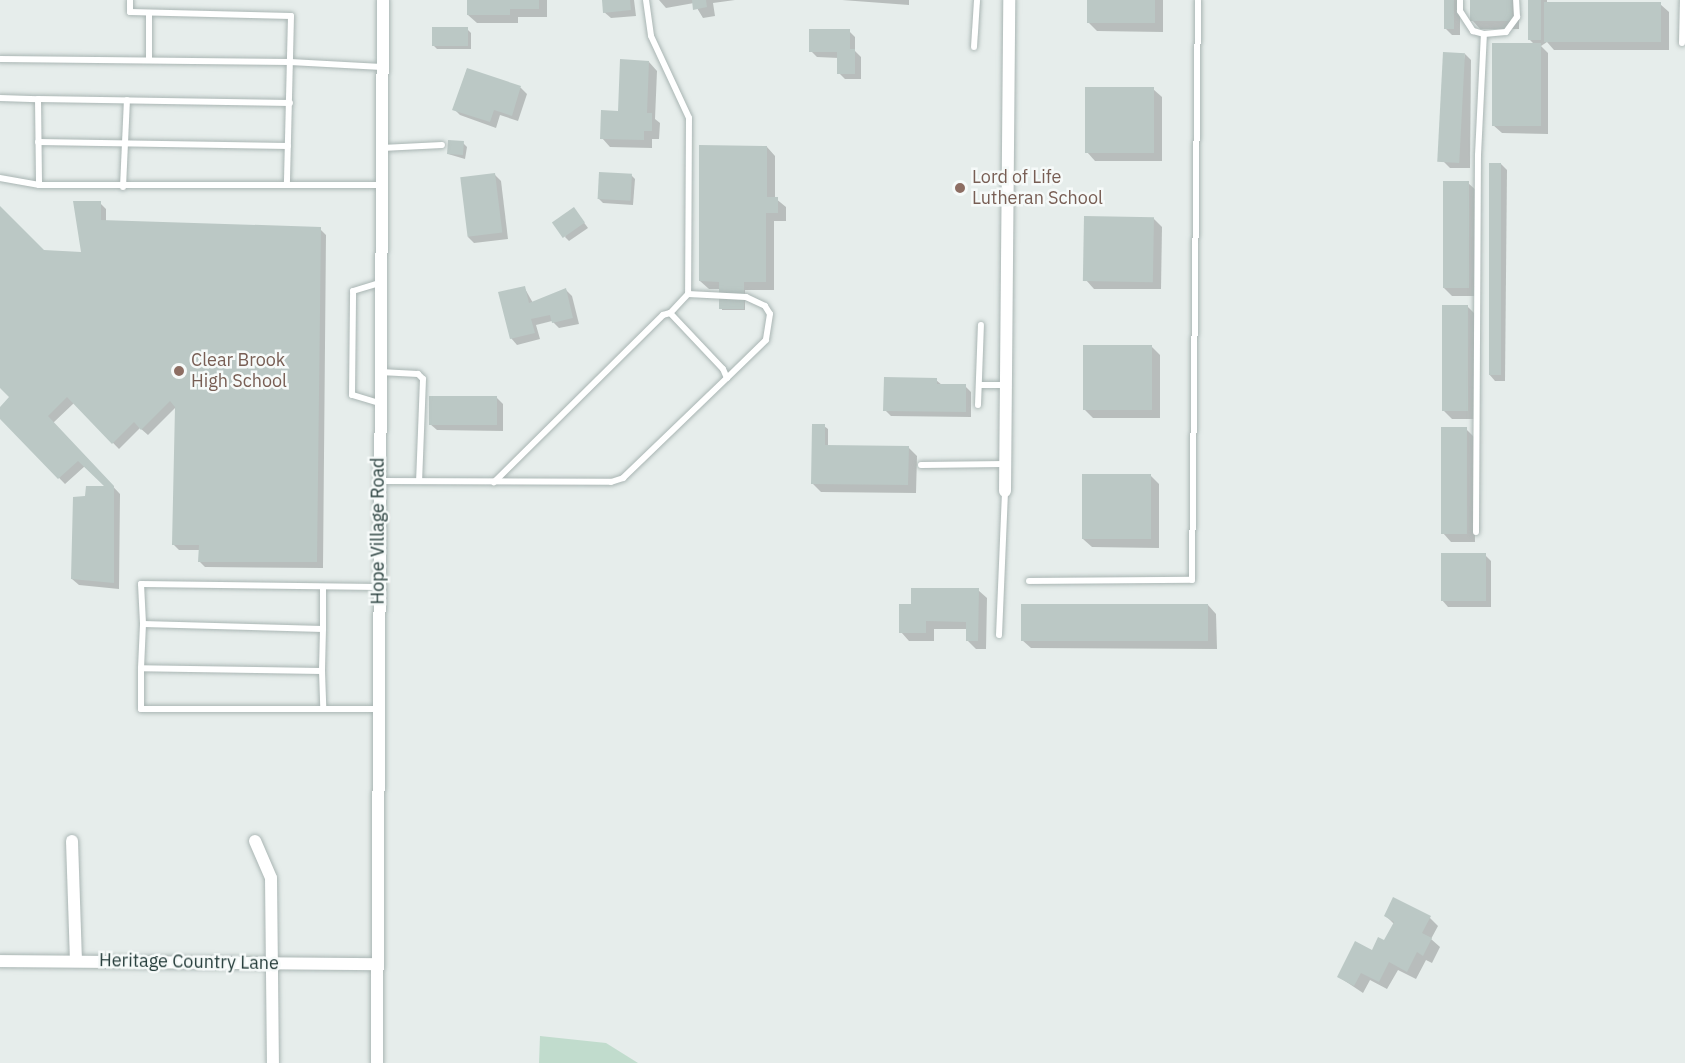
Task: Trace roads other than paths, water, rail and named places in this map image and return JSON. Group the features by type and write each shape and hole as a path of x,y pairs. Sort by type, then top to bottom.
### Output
{"street":[{"name":"Hope Village Road","path":"377,1063 383,0"},
{"path":"1005,491 1009,0"},
{"path":"72,841 76,961"},
{"path":"255,841 271,878 273,1063"},
{"name":"Heritage Country Lane","path":"0,961 378,964"}],"lane":[{"path":"130,0 130,12 291,16 287,185"},
{"path":"494,482 663,315 670,313 688,294 689,118 651,36 646,0"},
{"path":"974,47 977,0"},
{"path":"1029,581 1192,580 1198,0"},
{"path":"1460,0 1460,11 1473,31 1484,34 1506,32 1517,17 1516,0"},
{"path":"1682,43 1683,0"},
{"path":"149,13 149,60"},
{"path":"1476,532 1478,154 1484,34"},
{"path":"0,59 290,62 383,67"},
{"path":"0,98 290,103"},
{"path":"38,99 39,185"},
{"path":"123,186 127,100"},
{"path":"38,142 288,146"},
{"path":"382,148 441,145"},
{"path":"0,178 39,185 381,185"},
{"path":"379,403 352,395 353,291 380,283"},
{"path":"379,481 611,482 623,478 766,340 770,314 765,306 746,297 688,294"},
{"path":"670,313 723,369 727,378"},
{"path":"978,405 981,325"},
{"path":"380,372 418,374 423,379 419,481"},
{"path":"979,385 1006,385"},
{"path":"921,465 1005,464"},
{"path":"999,635 1005,491"},
{"path":"378,587 141,584 143,624 141,709 378,709"},
{"path":"323,587 323,709"},
{"path":"143,624 323,629"},
{"path":"141,668 322,671"}],"place":[{"name":"Lord of Life Lutheran School","path":"960,188"},
{"name":"Clear Brook High School","path":"179,371"}]}
